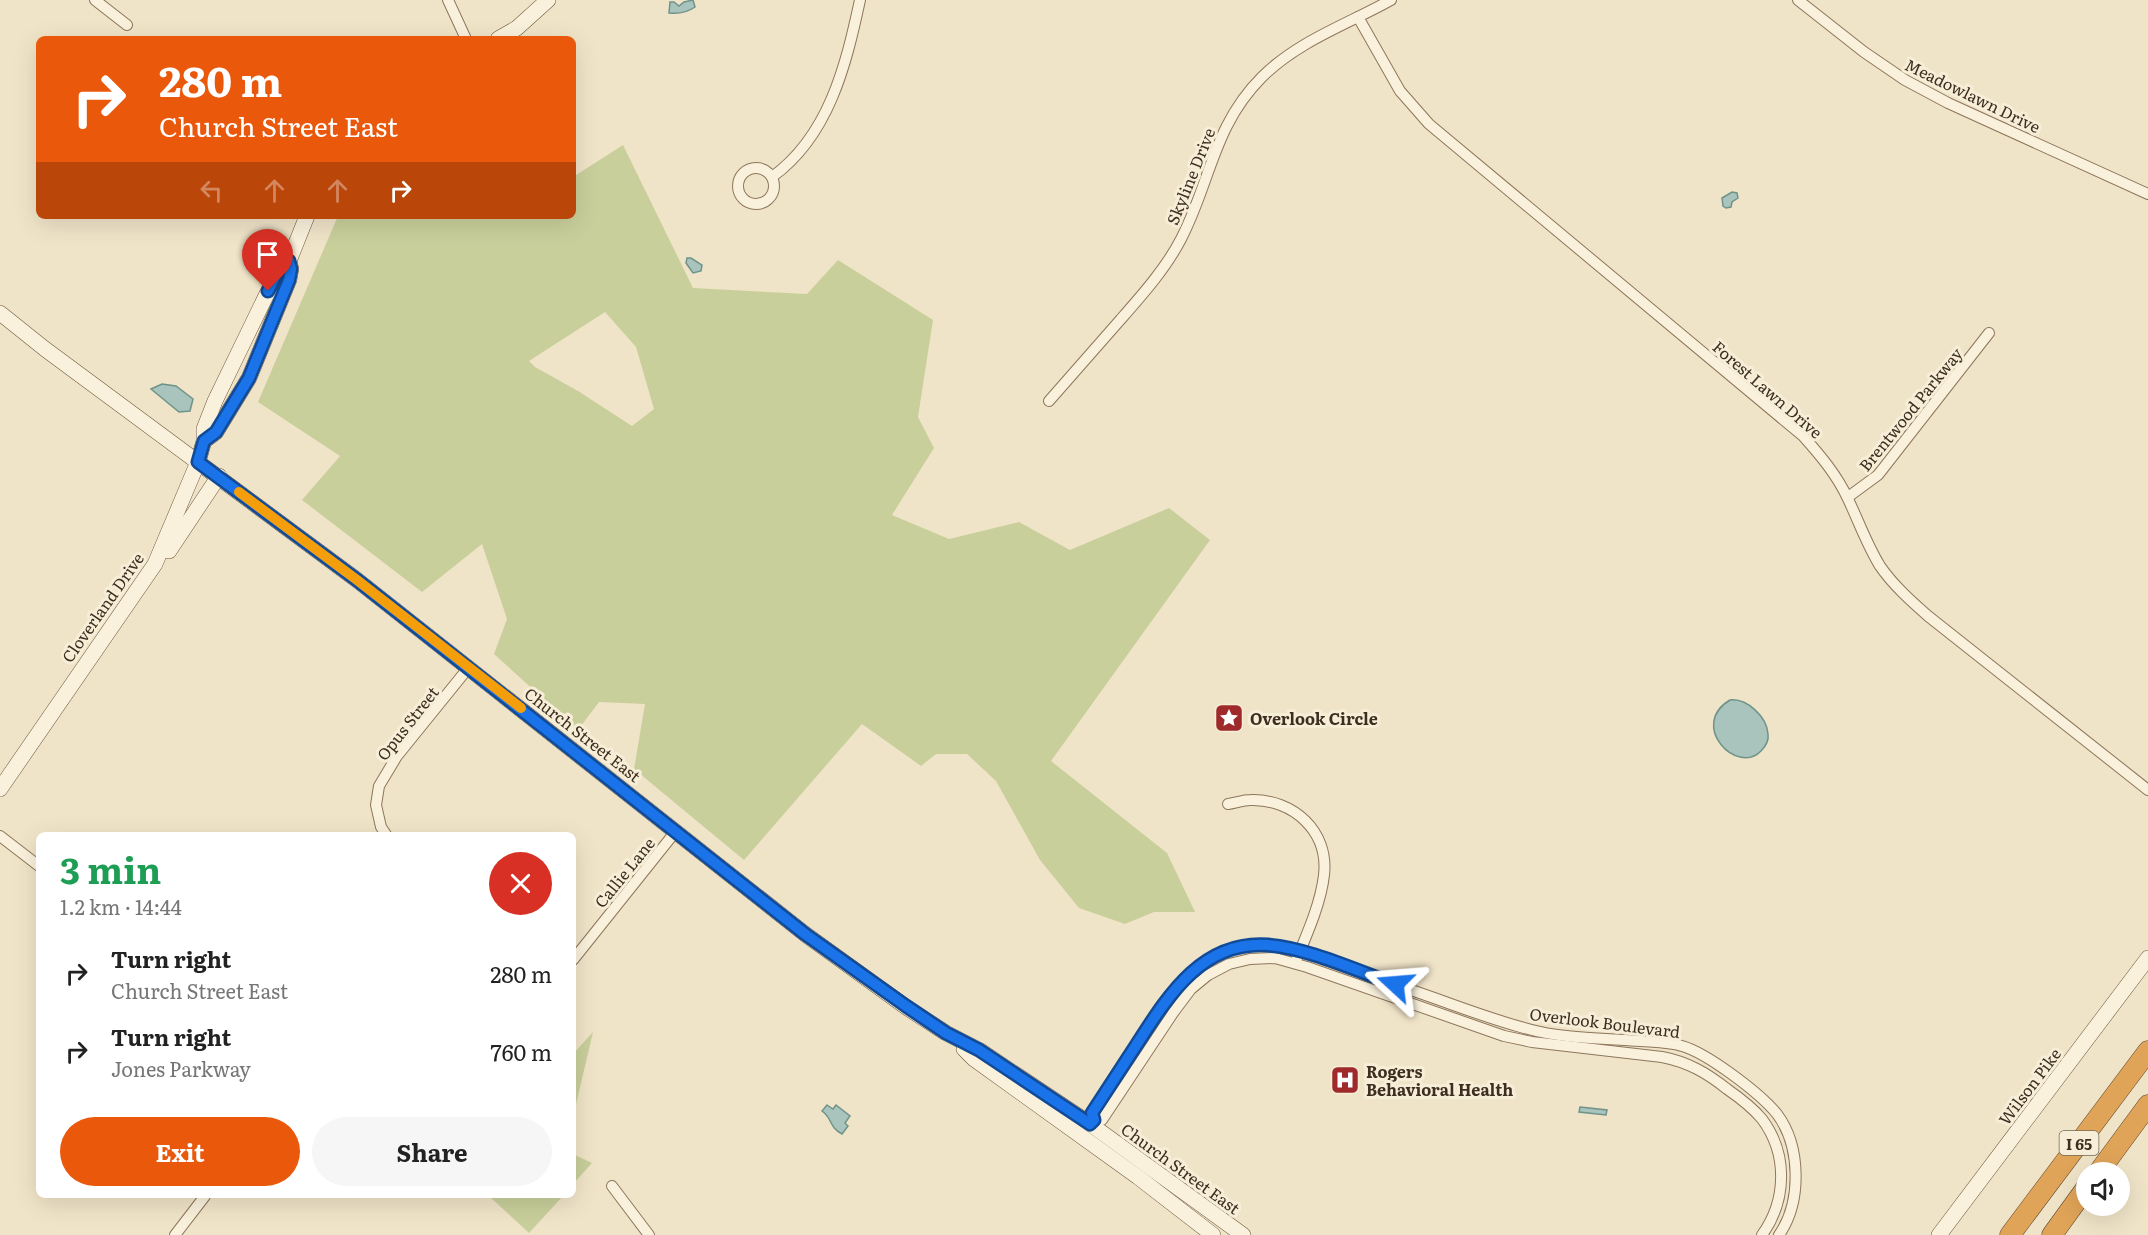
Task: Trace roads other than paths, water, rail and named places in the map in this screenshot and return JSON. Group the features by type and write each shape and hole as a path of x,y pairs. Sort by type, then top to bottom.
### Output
{"highway":[{"name":"I 65","path":"2010,1235 2148,1051"},
{"name":"I 65","path":"2106,1162 2148,1106"},
{"path":"2052,1235 2076,1202"}],"main road":[{"path":"503,36 517,28 548,0"},
{"name":"Cloverland Drive","path":"0,789 147,575 170,532 198,462 208,418 280,267 289,261 306,219"},
{"path":"0,313 198,462"},
{"name":"Church Street East","path":"198,462 357,580 469,667 805,934 946,1033 979,1050 1092,1122 1243,1235"},
{"path":"147,575 178,539 219,476"},
{"name":"Wilson Pike","path":"1939,1235 2148,958"},
{"name":"Church Street East","path":"946,1033 974,1059 1138,1177 1213,1235"}],"street":[{"path":"94,0 127,25"},
{"path":"448,0 465,36"},
{"path":"772,177 790,165 800,154 828,107 842,74 852,41 860,0"},
{"name":"Skyline Drive","path":"1049,401 1145,292 1168,260 1181,239 1195,207 1218,142 1247,93 1263,76 1299,48 1391,0"},
{"name":"Meadowlawn Drive","path":"1798,0 1905,81 1950,104 2148,194"},
{"name":"Forest Lawn Drive","path":"1358,17 1396,86 1423,118 1626,290 1791,425 1829,466 1848,497 1876,560 1908,598 2148,790"},
{"name":"Brentwood Parkway","path":"1848,497 1878,475 1989,333"},
{"name":"Opus Street","path":"384,832 376,805 379,786 397,756 469,667"},
{"path":"1228,804 1248,800 1282,805 1297,813 1317,834 1324,853 1324,877 1295,964"},
{"name":"Callie Lane","path":"576,956 676,831"},
{"path":"0,836 36,864"},
{"name":"Overlook Boulevard","path":"1762,1235 1774,1215 1781,1192 1781,1174 1773,1135 1750,1106 1706,1072 1683,1062 1662,1057 1532,1042 1504,1036 1275,958 1250,958 1228,964 1208,975 1191,989 1102,1120 1092,1122 1092,1113 1164,1004 1186,976 1208,960 1241,947 1268,945 1300,951 1530,1030 1679,1045 1698,1051 1731,1074 1777,1114 1787,1136 1795,1164 1794,1191 1789,1213 1779,1235"},
{"path":"612,1186 649,1235"},
{"path":"176,1235 204,1198"}],"water":[{"path":"693,0 695,7 692,9 669,13 670,2 679,6"},
{"path":"1732,192 1737,193 1738,198 1732,202 1731,207 1726,208 1723,206 1722,198"},
{"path":"687,258 702,265 701,271 693,273 686,263"},
{"path":"162,384 176,386 193,399 190,411 179,412 151,389"},
{"path":"1730,700 1749,705 1760,715 1767,728 1766,744 1761,751 1751,757 1740,757 1730,752 1715,734 1714,722 1718,710"},
{"path":"827,1105 833,1109 836,1105 850,1116 845,1123 848,1126 842,1134 822,1111"},
{"path":"1580,1107 1607,1110 1606,1115 1579,1112"}],"place":[{"name":"Overlook Circle","path":"1229,718"},
{"name":"Rogers Behavioral Health","path":"1345,1080"}]}
